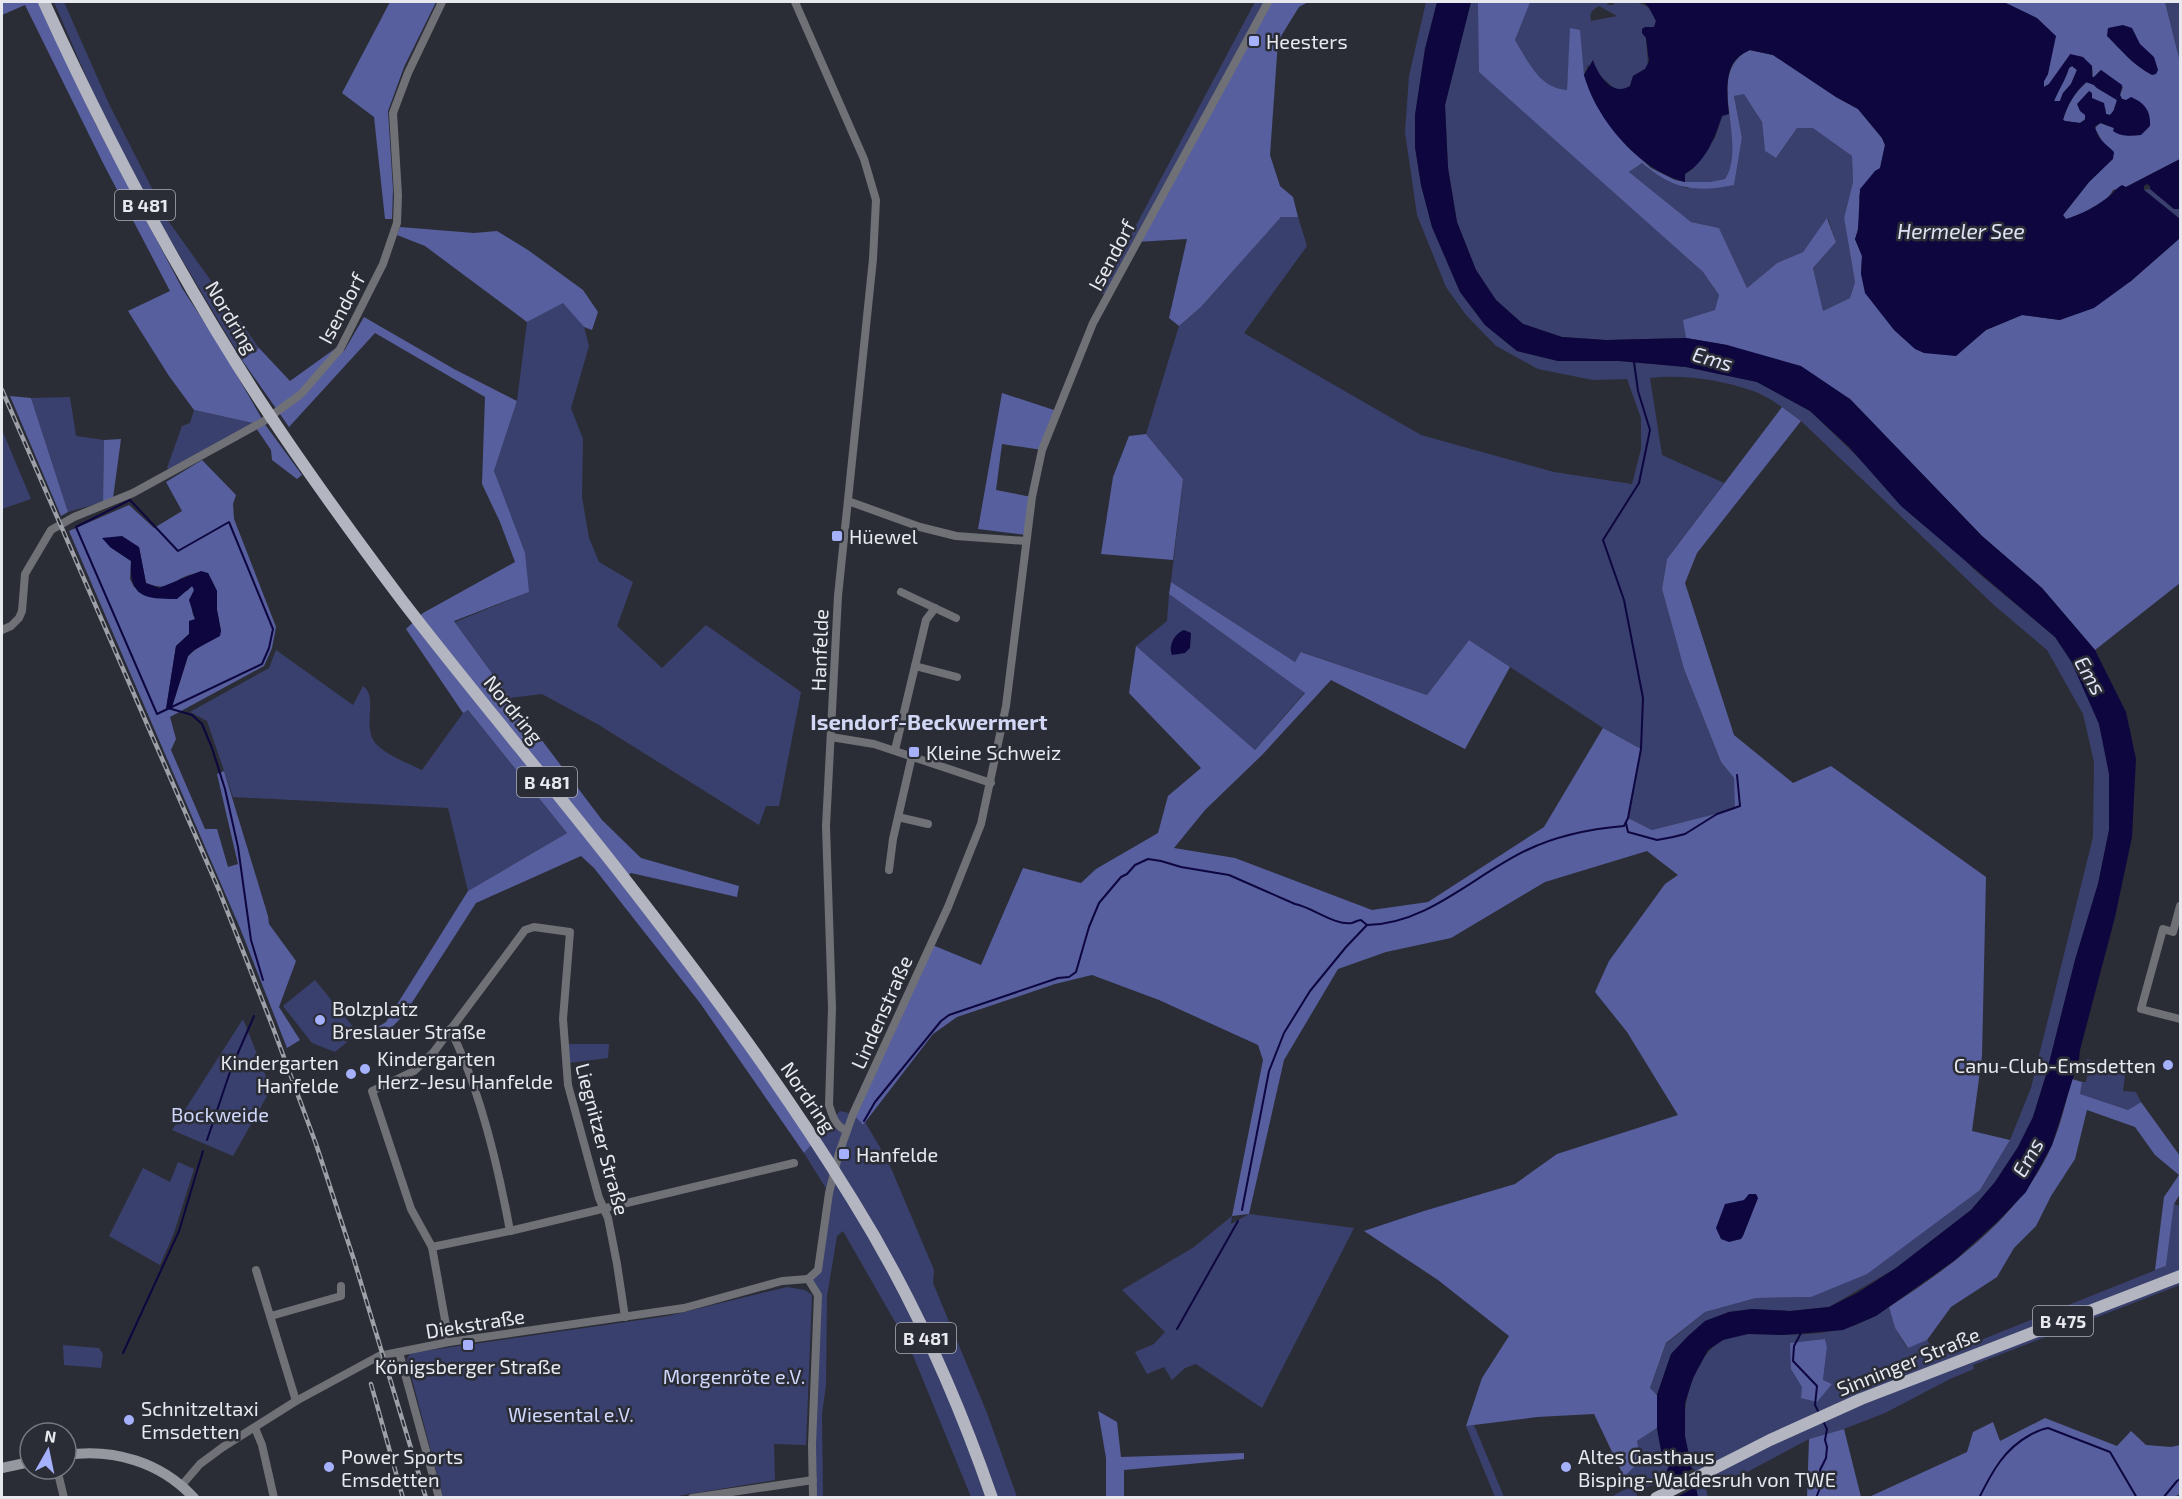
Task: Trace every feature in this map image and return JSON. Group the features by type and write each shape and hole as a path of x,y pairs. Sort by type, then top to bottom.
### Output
{"main road":[{"name":"Nordring","path":"44,2 124,167 167,246 276,425 402,600 623,877 720,1004 771,1074 816,1142 884,1255 944,1375 992,1497"},
{"name":"Sinninger Straße","path":"1656,1497 1838,1410 2181,1276"}],"street":[{"name":"Isendorf","path":"2,630 11,626 19,618 28,566 51,530 60,523 133,493 264,421 301,394 340,349 383,264 397,223 398,195 393,113 408,73 442,2"},
{"name":"Hanfelde","path":"795,2 864,159 876,200 873,259 838,596 826,826 832,1008 829,1105 833,1119 839,1128 847,1131"},
{"name":"Isendorf","path":"1026,541 1037,465 1093,323 1268,2"},
{"path":"848,501 921,527 956,536 1026,541"},
{"name":"Lindenstraße","path":"808,1280 818,1270 829,1193 847,1131 973,847 981,824 1006,706 1026,541"},
{"path":"902,592 956,618"},
{"path":"895,750 926,620 936,608"},
{"path":"915,666 957,677"},
{"path":"831,737 895,750 991,783"},
{"path":"889,870 912,756"},
{"path":"898,817 928,824"},
{"path":"2181,906 2177,933 2163,929 2141,1009 2181,1019"},
{"name":"Liegnitzer Straße","path":"450,1029 525,930 534,927 570,932 563,1019 568,1085 618,1264 625,1317"},
{"path":"449,1342 432,1247 411,1209 372,1092 414,1071 434,1053 450,1029 463,1053 488,1133 501,1181 510,1231"},
{"path":"432,1247 510,1231 794,1163"},
{"path":"256,1270 272,1316 296,1401"},
{"path":"808,1280 818,1295 812,1445 813,1497"},
{"name":"Diekstraße","path":"182,1485 208,1457 296,1401 379,1356 449,1342 684,1308 782,1281 808,1280"},
{"path":"272,1316 341,1296 341,1286"},
{"path":"399,1352 439,1497"},
{"path":"255,1428 262,1445 274,1497"},
{"path":"78,1454 96,1453 120,1456 149,1465 182,1485 194,1497"},
{"path":"2,1468 18,1465"},
{"path":"692,1497 813,1480"},
{"path":"60,1481 64,1497"}],"green space":[{"path":"54,2 64,2 109,104 169,222 259,348 242,360 162,226 101,111"},
{"path":"1255,2 1268,2 1108,296 1100,293"},
{"path":"1426,2 1437,2 1425,49 1415,115 1415,147 1421,185 1432,227 1460,292 1485,325 1517,351 1558,361 1619,361 1686,367 1757,382 1810,411 1978,573 2055,637 2071,661 2087,693 2099,724 2110,774 2109,830 2098,884 2075,960 2046,1075 2033,1117 2018,1147 1995,1182 1971,1210 1896,1268 1829,1307 1790,1311 1752,1309 1729,1312 1705,1321 1671,1354 1657,1395 1650,1388 1666,1344 1705,1312 1756,1298 1811,1297 1980,1190 2010,1140 2031,1088 2093,837 2094,762 2083,714 2047,650 1995,606 1801,421 1778,404 1759,394 1715,381 1688,377 1650,378 1662,455 1724,483 1667,559 1662,589 1684,669 1721,762 1734,778 1736,809 1652,830 1628,818 1641,749 1603,728 1469,640 1427,695 1302,652 1295,662 1171,582 1183,479 1146,434 1179,326 1201,307 1281,217 1298,217 1307,246 1244,333 1421,435 1554,472 1632,484 1641,449 1641,418 1627,379 1593,380 1538,369 1496,346 1466,315 1446,287 1417,215 1405,132 1409,76"},
{"path":"1471,2 1478,2 1632,208 1703,272 1719,295 1716,310 1684,320 1686,338 1606,340 1562,337 1523,324 1496,300 1476,270 1457,222 1448,168 1445,105"},
{"path":"1530,2 1609,2 1607,5 1613,5 1615,2 1629,2 1646,6 1656,21 1654,27 1645,27 1648,65 1633,76 1630,86 1624,89 1615,89 1588,65 1584,75 1578,32 1571,29 1567,90 1549,84 1535,72 1515,40","holes":["1599,6 1617,16 1591,21 1590,18 1592,12"]},
{"path":"2165,2 2180,2 2180,63"},
{"path":"1744,93 1762,122 1765,151 1776,158 1797,128 1813,127 1852,156 1853,182 1844,218 1855,282 1850,298 1823,311 1813,268 1836,242 1828,218 1803,252 1777,263 1747,288 1719,228 1691,222 1629,172 1642,163 1654,173 1686,188 1734,185 1742,138 1734,96"},
{"path":"1723,114 1729,114 1733,147 1731,164 1725,179 1710,182 1685,182 1685,174 1693,169 1715,138"},
{"path":"2150,189 2174,209 2180,209 2180,219 2144,190"},
{"path":"563,302 584,327 589,346 571,408 583,439 582,497 589,538 599,562 633,582 617,626 662,668 706,625 801,692 779,806 766,806 759,825 599,725 542,694 510,698 455,622 529,592 494,471 517,401 527,322"},
{"path":"70,397 76,436 104,440 103,502 68,512 31,398"},
{"path":"194,410 253,423 169,469 167,468 182,426 190,423"},
{"path":"2,430 31,499 2,509"},
{"path":"1169,594 1305,692 1255,750 1136,646 1167,621"},
{"path":"276,650 353,705 363,686 370,697 370,729 376,744 392,756 422,770 467,709 567,833 468,891 448,808 233,797 207,721 190,712 269,668"},
{"name":"Bolzplatz Breslauer Straße","path":"315,980 358,1033 335,1052 312,1043 283,1006"},
{"name":"Bockweide","path":"243,1019 271,1089 233,1156 172,1130"},
{"path":"567,1044 609,1044 608,1058 568,1063"},
{"path":"2087,1059 2126,1068 2123,1091 2136,1092 2141,1102 2128,1110 2079,1094 2082,1082 2086,1082 2088,1072 2084,1071"},
{"path":"840,1111 853,1114 863,1125 865,1122 888,1161 934,1270 933,1283 987,1413 1017,1497 971,1497 910,1348 843,1231 837,1236 827,1296 826,1385 822,1414 823,1497 813,1497 818,1295 808,1279 813,1275 829,1193 804,1153"},
{"path":"178,1162 194,1169 174,1233 160,1265 109,1236 143,1168 170,1182"},
{"path":"2174,1204 2180,1206 2180,1285 1973,1365 1974,1369 1885,1413 1844,1429 1809,1439 1738,1477 1706,1489 1708,1497 1698,1497 1685,1432 1687,1401 1698,1368 1712,1348 1724,1340 1753,1333 1785,1335 1840,1330 1864,1321 1889,1307 1895,1328 1907,1348 1927,1340 1938,1357 2166,1266","holes":["1825,1339 1827,1347 1823,1380 1832,1384 1801,1398 1813,1341"]},
{"path":"1249,1214 1354,1228 1262,1408 1196,1364 1185,1368 1172,1380 1164,1367 1147,1374 1135,1352 1154,1344 1165,1332 1122,1290 1194,1247 1232,1216 1231,1224"},
{"path":"787,1287 805,1290 812,1295 806,1445 774,1444 775,1480 672,1497 443,1497 407,1360 410,1353 668,1316"},
{"path":"63,1345 99,1348 103,1354 101,1368 64,1365"},
{"path":"1474,1425 1504,1497 1495,1497 1466,1426"},
{"path":"1657,1428 1662,1456 1669,1466 1668,1479 1636,1491 1637,1497 1609,1498 1631,1486 1624,1477 1641,1460 1637,1441"}],"shaded area":[{"path":"2,2 38,2 96,125 182,288 223,351 262,419 253,423 194,410 169,376 128,311 170,291 103,163 25,5 2,15"},
{"path":"390,2 436,2 404,67 388,111 393,190 392,219 385,219 374,117 342,93"},
{"path":"1268,2 1308,2 1299,7 1278,41 1270,155 1280,186 1293,197 1298,217 1281,217 1201,307 1179,326 1169,318 1187,239 1136,242"},
{"path":"1478,2 1530,2 1515,40 1530,65 1542,79 1557,88 1567,90 1570,28 1580,30 1584,75 1627,146 1651,168 1675,180 1710,182 1725,179 1731,164 1729,75 1736,61 1749,50 1773,55 1858,109 1882,138 1885,145 1880,169 1875,171 1859,196 1858,230 1855,239 1862,256 1861,274 1956,355 1986,330 2022,315 2060,320 2131,281 2180,238 2180,583 2095,650 2042,588 1982,536 1850,399 1727,345 1686,338 1683,320 1715,310 1719,295 1703,272 1479,72","holes":["1744,94 1762,122 1765,151 1776,158 1797,128 1813,128 1852,156 1853,182 1844,218 1855,282 1850,298 1823,311 1813,268 1836,242 1827,218 1803,252 1777,263 1747,288 1719,228 1691,222 1629,172 1642,163 1664,179 1685,187 1708,189 1734,185 1742,138 1734,96"]},
{"path":"2004,2 2165,2 2180,62 2180,159 2126,187 2113,190 2099,204 2066,220 2063,215 2089,182 2112,159 2111,149 2104,145 2095,128 2100,123 2114,128 2113,131 2126,100 2120,95 2123,87 2101,70 2093,78 2092,66 2083,58 2069,56 2049,84 2044,87 2048,74"},
{"path":"2072,66 2077,70 2071,84 2063,93 2060,101 2054,101 2069,68"},
{"path":"2087,82 2117,100 2113,112 2110,115 2106,114 2105,107 2085,115 2085,119 2080,123 2063,120 2072,99"},
{"path":"400,227 474,233 497,231 528,250 583,290 598,312 592,330 584,327 563,303 527,322 425,246 397,235"},
{"path":"364,317 454,369 517,401 494,471 525,553 529,592 454,621 602,820 641,858 739,886 737,897 631,873 620,881 751,1054 811,1145 804,1153 700,1003 594,868 581,856 476,903 404,1015 386,1033 372,1040 366,1034 386,1022 468,891 567,833 468,710 463,713 406,629 423,613 515,562 482,484 485,397 375,333 289,427 242,360 259,348 290,381 336,348 344,351"},
{"path":"1002,393 1057,411 1042,450 1002,444 996,490 1032,497 1027,535 978,529"},
{"path":"10,396 31,398 68,512 61,516"},
{"path":"1782,407 1801,421 1697,553 1685,583 1734,735 1793,783 1831,766 1986,877 1982,1056 1972,1131 2010,1140 1980,1190 1867,1274 1811,1297 1756,1298 1705,1312 1666,1343 1650,1388 1657,1395 1657,1428 1637,1441 1641,1460 1624,1477 1594,1414 1537,1417 1466,1426 1482,1378 1509,1336 1438,1280 1364,1231 1515,1184 1557,1154 1678,1115 1627,1032 1595,992 1609,961 1665,884 1678,875 1647,851 1545,882 1451,938 1386,952 1338,969 1284,1060 1249,1214 1232,1216 1263,1060 1258,1045 1159,1000 1092,975 1055,984 957,1017 933,1034 863,1125 853,1114 930,944 981,965 1023,868 1081,883 1096,869 1158,833 1168,796 1201,768 1129,693 1136,646 1255,750 1305,693 1169,594 1171,582 1295,662 1301,652 1427,695 1469,640 1510,667 1465,749 1331,680 1262,755 1205,810 1174,848 1235,858 1372,910 1428,902 1544,827 1603,728 1641,749 1628,818 1652,830 1735,809 1734,778 1721,762 1684,669 1662,589 1667,559"},
{"path":"264,423 302,475 297,479 272,460 271,450 256,428"},
{"path":"1146,434 1183,479 1173,560 1101,554 1113,477 1129,436"},
{"path":"121,439 113,498 103,502 104,440"},
{"path":"202,460 236,495 233,504 234,519 276,627 272,648 264,666 170,717 176,739 171,750 205,829 217,829 228,867 238,864 217,774 224,771 269,924 296,961 279,1007 300,1040 287,1048 240,928 69,531 129,505 154,528 182,511 166,482","holes":["110,547 139,547 146,583 161,587 195,573 208,573 217,591 217,610 221,631 188,656 172,707 166,709 176,646 190,633 195,619 192,609 194,590 193,585 187,591 134,587 130,579 131,561"]},
{"path":"2072,1079 2082,1082 2080,1094 2128,1110 2141,1102 2180,1156 2180,1194 2174,1204 2166,1266 2155,1270 2164,1197 2179,1175 2155,1155 2135,1127 2087,1110 2075,1159 2051,1196 2036,1226 2014,1248 1997,1277 1951,1307 1927,1340 1908,1348 1895,1328 1889,1307 1937,1275 1983,1237 2023,1194 2052,1145"},
{"path":"1825,1339 1827,1347 1823,1380 1832,1384 1817,1402 1801,1398 1802,1387 1791,1369 1790,1343"},
{"path":"1098,1411 1117,1422 1121,1457 1244,1453 1244,1459 1124,1470 1124,1497 1106,1497 1106,1458"},
{"path":"2045,1418 2117,1446 2131,1431 2146,1445 2171,1447 2180,1445 2180,1494 2172,1498 1869,1497 1967,1452 1973,1432 1993,1422 2000,1441"},
{"path":"1844,1429 1861,1497 1807,1497 1809,1439"}],"water":[{"name":"Ems","path":"1437,2 1471,2 1445,105 1448,168 1457,222 1476,270 1496,300 1523,324 1562,337 1606,340 1686,338 1727,345 1801,366 1850,399 1982,536 2042,588 2095,650 2126,712 2136,759 2132,837 2115,917 2079,1059 2052,1145 2026,1192 1955,1260 1876,1316 1843,1330 1783,1335 1748,1334 1723,1340 1708,1350 1693,1378 1685,1403 1685,1436 1698,1497 1673,1497 1667,1470 1669,1466 1662,1456 1657,1428 1657,1395 1671,1354 1705,1321 1729,1312 1752,1309 1790,1311 1829,1307 1857,1293 1896,1268 1971,1210 1995,1182 2018,1147 2033,1117 2046,1075 2075,960 2098,884 2109,830 2109,774 2099,724 2071,661 2055,637 1901,506 1849,447 1810,411 1757,382 1686,367 1619,361 1558,361 1517,351 1485,325 1460,292 1432,227 1421,185 1415,147 1415,115 1425,49"},
{"name":"Hermeler See","path":"1643,2 2004,2 2037,18 2056,36 2044,87 2049,84 2070,54 2083,57 2092,66 2092,77 2101,70 2122,85 2120,95 2122,99 2126,100 2131,97 2136,99 2146,108 2149,116 2150,126 2141,135 2119,134 2113,131 2114,128 2101,123 2095,126 2099,137 2114,152 2113,159 2089,182 2063,215 2066,219 2082,213 2122,185 2126,187 2180,159 2180,209 2174,209 2147,184 2144,190 2180,219 2180,238 2131,281 2094,308 2060,320 2022,315 1986,330 1956,356 1924,353 1915,349 1894,330 1865,293 1861,274 1862,256 1855,239 1858,230 1860,189 1880,168 1885,145 1882,138 1858,109 1773,55 1750,50 1737,58 1731,67 1727,87 1729,114 1722,116 1709,148 1699,162 1685,174 1685,182 1668,176 1636,154 1609,125 1598,109 1584,75 1593,60 1602,78 1612,87 1623,89 1630,86 1633,76 1645,69 1649,61 1646,38 1642,29 1654,27 1656,21 1648,6","holes":["2072,66 2077,70 2071,84 2063,93 2060,101 2054,101","2086,82 2117,100 2114,110 2110,115 2106,114 2104,103 2092,98 2092,93 2089,91 2077,104 2085,115 2085,120 2080,123 2063,120 2072,99"]},
{"path":"2123,25 2132,28 2140,44 2154,57 2158,70 2156,74 2152,75 2139,67 2107,36 2108,28"},
{"path":"122,536 139,547 146,583 159,588 201,571 208,573 217,591 220,636 194,650 188,656 172,707 166,709 176,646 189,634 189,621 195,619 189,600 194,590 192,586 177,599 156,598 141,594 133,582 131,561 110,547 102,538"},
{"path":"1184,630 1191,633 1190,648 1185,653 1172,655 1173,641 1177,634"},
{"path":"1749,1194 1756,1194 1758,1198 1743,1236 1741,1239 1729,1242 1721,1239 1716,1228 1725,1204 1744,1200"}],"pier":[{"path":"1694,1468 1698,1486 1675,1498 1670,1498 1666,1482"}],"waterway":[{"path":"1242,1210 1269,1071 1284,1033 1310,991 1367,925 1389,923 1430,907 1507,860 1550,840 1598,829 1624,826 1628,818 1641,749 1643,698 1624,600 1603,540 1639,483 1650,430 1638,391 1634,362"},
{"path":"130,500 178,551 229,522 273,629 269,648 262,664 157,714 76,527 130,500"},
{"path":"168,708 192,715 202,724 212,748 225,789 238,847 251,940 263,980"},
{"path":"1626,823 1628,832 1657,840 1685,834 1717,814 1740,806 1737,775"},
{"path":"864,1121 875,1102 941,1021 949,1015 1058,978 1069,977 1076,972 1089,927 1099,903 1121,877 1135,865 1148,859 1229,875 1338,922 1352,923 1361,920 1367,925"},
{"path":"207,1140 231,1069 254,1016"},
{"path":"123,1353 179,1231 203,1151"},
{"path":"1177,1329 1238,1221"},
{"path":"1801,1333 1794,1346 1793,1361 1817,1386 1815,1405 1819,1413"},
{"path":"1816,1498 1822,1483 1820,1470 1826,1458 1827,1429 1823,1421"},
{"path":"1979,1498 1994,1470 2006,1454 2030,1435 2048,1428 2110,1452 2137,1498"},
{"path":"2163,1498 2180,1479"}],"railway":[{"path":"2,390 219,890 272,1025 316,1144 354,1260 426,1498"},
{"path":"371,1384 403,1498"}],"place":[{"name":"Heesters","path":"1254,41"},
{"name":"Hüewel","path":"837,536"},
{"name":"Kleine Schweiz","path":"914,752"},
{"name":"Bolzplatz Breslauer Straße","path":"320,1020"},
{"name":"Canu-Club-Emsdetten","path":"2168,1065"},
{"name":"Kindergarten Herz-Jesu Hanfelde","path":"365,1069"},
{"name":"Kindergarten Hanfelde","path":"351,1074"},
{"name":"Hanfelde","path":"844,1154"},
{"name":"Königsberger Straße","path":"468,1345"},
{"name":"Schnitzeltaxi Emsdetten","path":"129,1420"},
{"name":"Power Sports Emsdetten","path":"329,1467"},
{"name":"Altes Gasthaus Bisping-Waldesruh von TWE","path":"1566,1467"}],"district":[{"name":"Isendorf-Beckwermert","path":"929,721"}],"park label":[{"name":"Morgenröte e.V.","path":"734,1376"},
{"name":"Wiesental e.V.","path":"571,1414"}]}
